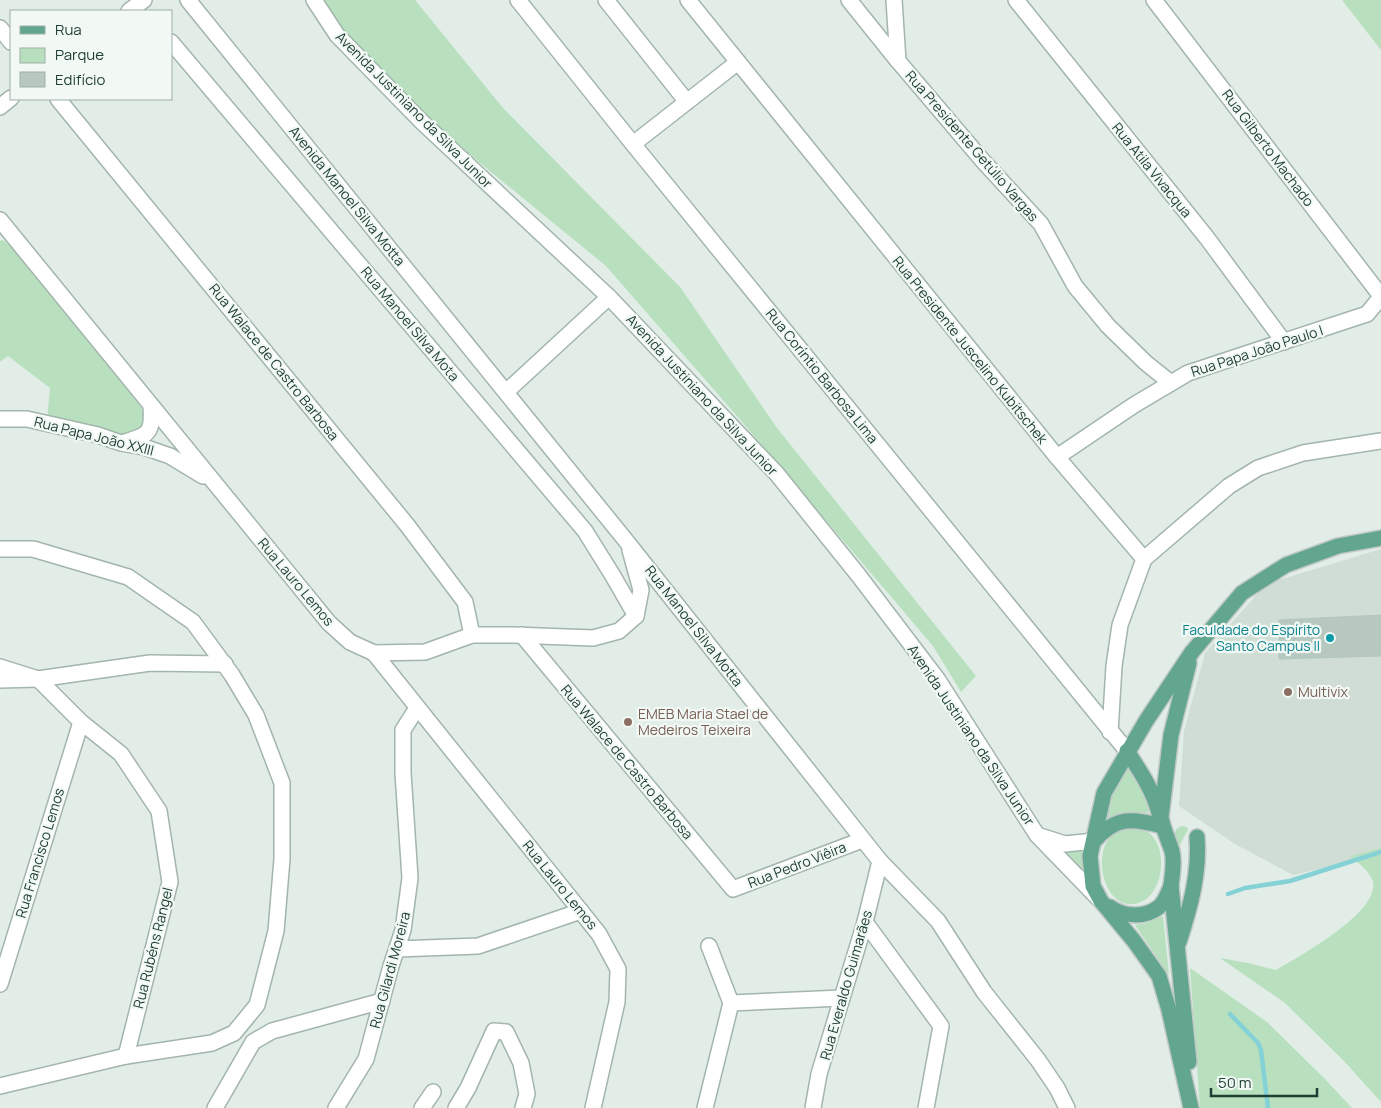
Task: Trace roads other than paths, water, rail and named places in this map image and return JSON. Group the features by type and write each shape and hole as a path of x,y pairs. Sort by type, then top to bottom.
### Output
{"main road":[{"path":"1193,1108 1159,976 1134,941 1101,901 1093,886 1090,856 1104,793 1127,751 1192,652 1242,593 1286,565 1338,546 1381,538"},
{"path":"1161,821 1171,734 1192,652"},
{"path":"1127,751 1147,783 1156,802 1172,852 1171,886 1193,1108"},
{"path":"1094,841 1102,832 1113,825 1125,821 1161,821"},
{"path":"1178,948 1192,902 1198,836"},
{"path":"1101,901 1117,912 1126,915 1145,914 1160,907 1171,886"}],"street":[{"name":"Avenida Manoel Silva Motta","path":"188,0 506,392"},
{"name":"Avenida Justiniano da Silva Junior","path":"314,0 337,35 422,122 609,297 777,474 859,576 938,680 1038,835 1101,901"},
{"name":"Rua Coríntio Barbosa Lima","path":"518,0 1127,751"},
{"path":"606,0 687,102"},
{"name":"Rua Presidente Juscelino Kubitschek","path":"688,0 1057,457 1144,558"},
{"name":"Rua Presidente Getúlio Vargas","path":"850,0 898,62 983,161 1041,224 1075,286 1108,326 1146,363 1171,383"},
{"path":"894,0 898,62"},
{"name":"Rua Atila Vivacqua","path":"1016,0 1207,238 1284,342"},
{"name":"Rua Gilberto Machado","path":"1154,0 1381,296"},
{"path":"0,28 10,41"},
{"name":"Rua Manoel Silva Mota","path":"172,43 585,531 636,616"},
{"path":"633,144 738,62"},
{"path":"0,107 10,99"},
{"name":"Rua Walace de Castro Barbosa","path":"59,100 407,525 465,602 472,635"},
{"name":"Rua Lauro Lemos","path":"1,224 329,623 350,642 374,654 599,934 618,969 617,1002 593,1108"},
{"name":"Rua Papa João Paulo I","path":"1057,457 1134,405 1188,373 1367,314 1381,296"},
{"path":"506,392 609,297"},
{"name":"Rua Manoel Silva Motta","path":"506,392 862,840 880,862 938,921 984,992 1057,1088 1066,1108"},
{"path":"121,443 145,435 152,424 152,406"},
{"name":"Rua Papa João XXIII","path":"0,419 27,419 144,447 170,456 211,481"},
{"path":"1110,732 1114,666 1120,625 1144,558 1230,486 1258,468 1303,452 1381,441"},
{"path":"374,654 425,652 472,635 593,638 619,631 636,616 641,590 627,542"},
{"path":"0,549 33,549 128,577 193,622 225,664 256,715 282,783 282,859 276,931 257,1005 234,1033 212,1043 126,1056 0,1086"},
{"name":"Rua Walace de Castro Barbosa","path":"522,635 733,889"},
{"path":"0,680 38,679 150,663 225,664"},
{"path":"0,667 38,679"},
{"name":"Rua Rubéns Rangel","path":"38,679 81,722 121,754 159,811 170,882 126,1056"},
{"name":"Rua Gilardi Moreira","path":"336,1108 366,1059 403,930 410,878 403,773 403,730 418,708"},
{"name":"Rua Francisco Lemos","path":"0,984 81,722"},
{"path":"1038,835 1065,844 1094,841"},
{"name":"Rua Pedro Viêira","path":"733,889 862,840"},
{"name":"Rua Everaldo Guimarães","path":"813,1108 819,1074 865,922 880,862"},
{"path":"397,949 478,946 581,911"},
{"path":"865,922 941,1026 926,1108"},
{"path":"705,1108 732,1003 709,946"},
{"path":"732,1003 842,998"},
{"path":"215,1108 253,1042 272,1031 382,1001"},
{"path":"456,1108 468,1088 494,1031 506,1032 521,1063 527,1094 523,1108"},
{"path":"422,1108 433,1092"}],"waterway":[{"path":"1228,894 1245,888 1290,881 1381,852"},
{"path":"1230,1014 1258,1043 1261,1050 1268,1108"}],"place":[{"name":"Faculdade do Espírito Santo Campus II","path":"1330,638"},
{"name":"Multivix","path":"1288,692"},
{"name":"EMEB Maria Stael de Medeiros Teixeira","path":"628,722"}]}
